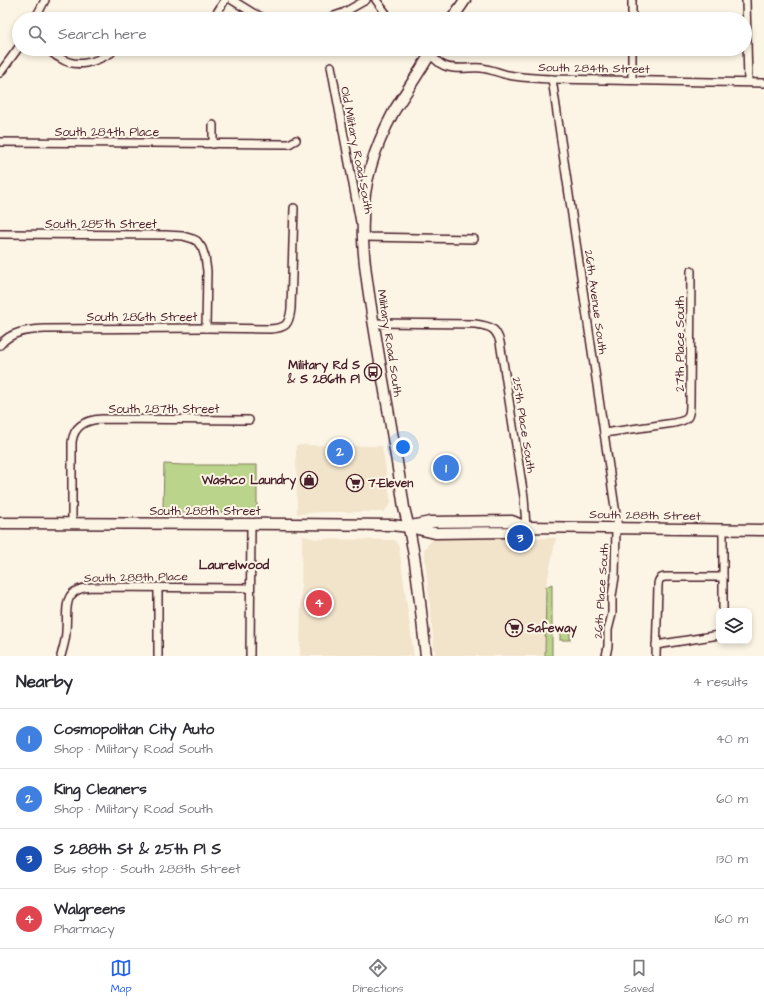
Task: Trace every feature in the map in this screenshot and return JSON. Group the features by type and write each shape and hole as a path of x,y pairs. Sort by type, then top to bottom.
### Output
{"main road":[{"path":"457,12 465,0"},
{"name":"Military Road South","path":"426,656 410,527 404,508 374,323 364,260 363,237 364,199 370,167 394,112 427,56"},
{"name":"South 288th Street","path":"0,523 391,525 435,532 508,532 526,527 764,530"}],"street":[{"path":"39,12 45,0"},
{"path":"217,12 225,0"},
{"path":"232,0 251,12"},
{"path":"345,12 366,0"},
{"path":"376,0 385,12"},
{"path":"632,0 632,12"},
{"path":"746,0 746,12"},
{"path":"0,73 12,56"},
{"path":"56,56 67,62 80,64 95,61 105,56"},
{"name":"South 284th Street","path":"434,56 442,65 449,67 481,68 520,77 552,79 764,83"},
{"path":"632,56 632,80"},
{"path":"747,56 748,82"},
{"name":"Old Military Road South","path":"331,66 363,237"},
{"name":"26th Avenue South","path":"552,79 617,528"},
{"path":"213,125 213,144"},
{"name":"South 284th Place","path":"0,142 289,144 296,140"},
{"name":"South 286th Street","path":"1,344 7,338 21,332 45,329 270,329 285,326 289,320 291,310 294,208"},
{"name":"South 285th Street","path":"0,234 178,236 193,239 200,244 204,252 206,262 206,328"},
{"path":"363,237 474,239"},
{"name":"27th Place South","path":"604,433 674,423 684,421 688,418 690,412 691,271"},
{"name":"25th Place South","path":"374,323 475,324 487,326 493,329 498,336 501,350 524,497 526,527"},
{"name":"South 287th Street","path":"72,524 72,442 74,433 81,425 88,421 97,420 249,420"},
{"path":"250,656 251,524"},
{"name":"26th Place South","path":"606,656 608,646 608,630 612,614 617,528"},
{"path":"723,529 723,608"},
{"path":"656,656 658,582 660,579 666,577 723,577"},
{"name":"South 288th Place","path":"61,656 66,635 68,602 72,594 79,589 92,587 250,588"},
{"path":"158,587 158,656"},
{"path":"656,645 716,635"}],"shaded area":[{"path":"296,445 382,446 391,503 384,512 323,512 297,514"},
{"path":"302,536 317,539 395,540 399,547 414,656 300,656"},
{"path":"434,538 556,538 546,587 545,656 435,656 424,549"}],"green space":[{"path":"164,464 257,465 257,512 172,513 163,508"},
{"path":"552,584 552,656 545,656 546,587"},
{"path":"560,627 570,627 570,640 560,640"}],"place":[{"name":"Military Rd S & S 286th Pl","path":"373,372"},
{"name":"King Cleaners","path":"340,452"},
{"name":"Cosmopolitan City Auto","path":"446,468"},
{"name":"Washco Laundry","path":"309,480"},
{"name":"7-Eleven","path":"355,483"},
{"name":"S 288th St & 25th Pl S","path":"520,538"},
{"name":"Walgreens","path":"319,603"},
{"name":"Safeway","path":"514,628"}],"district":[{"name":"Laurelwood","path":"234,564"}]}
